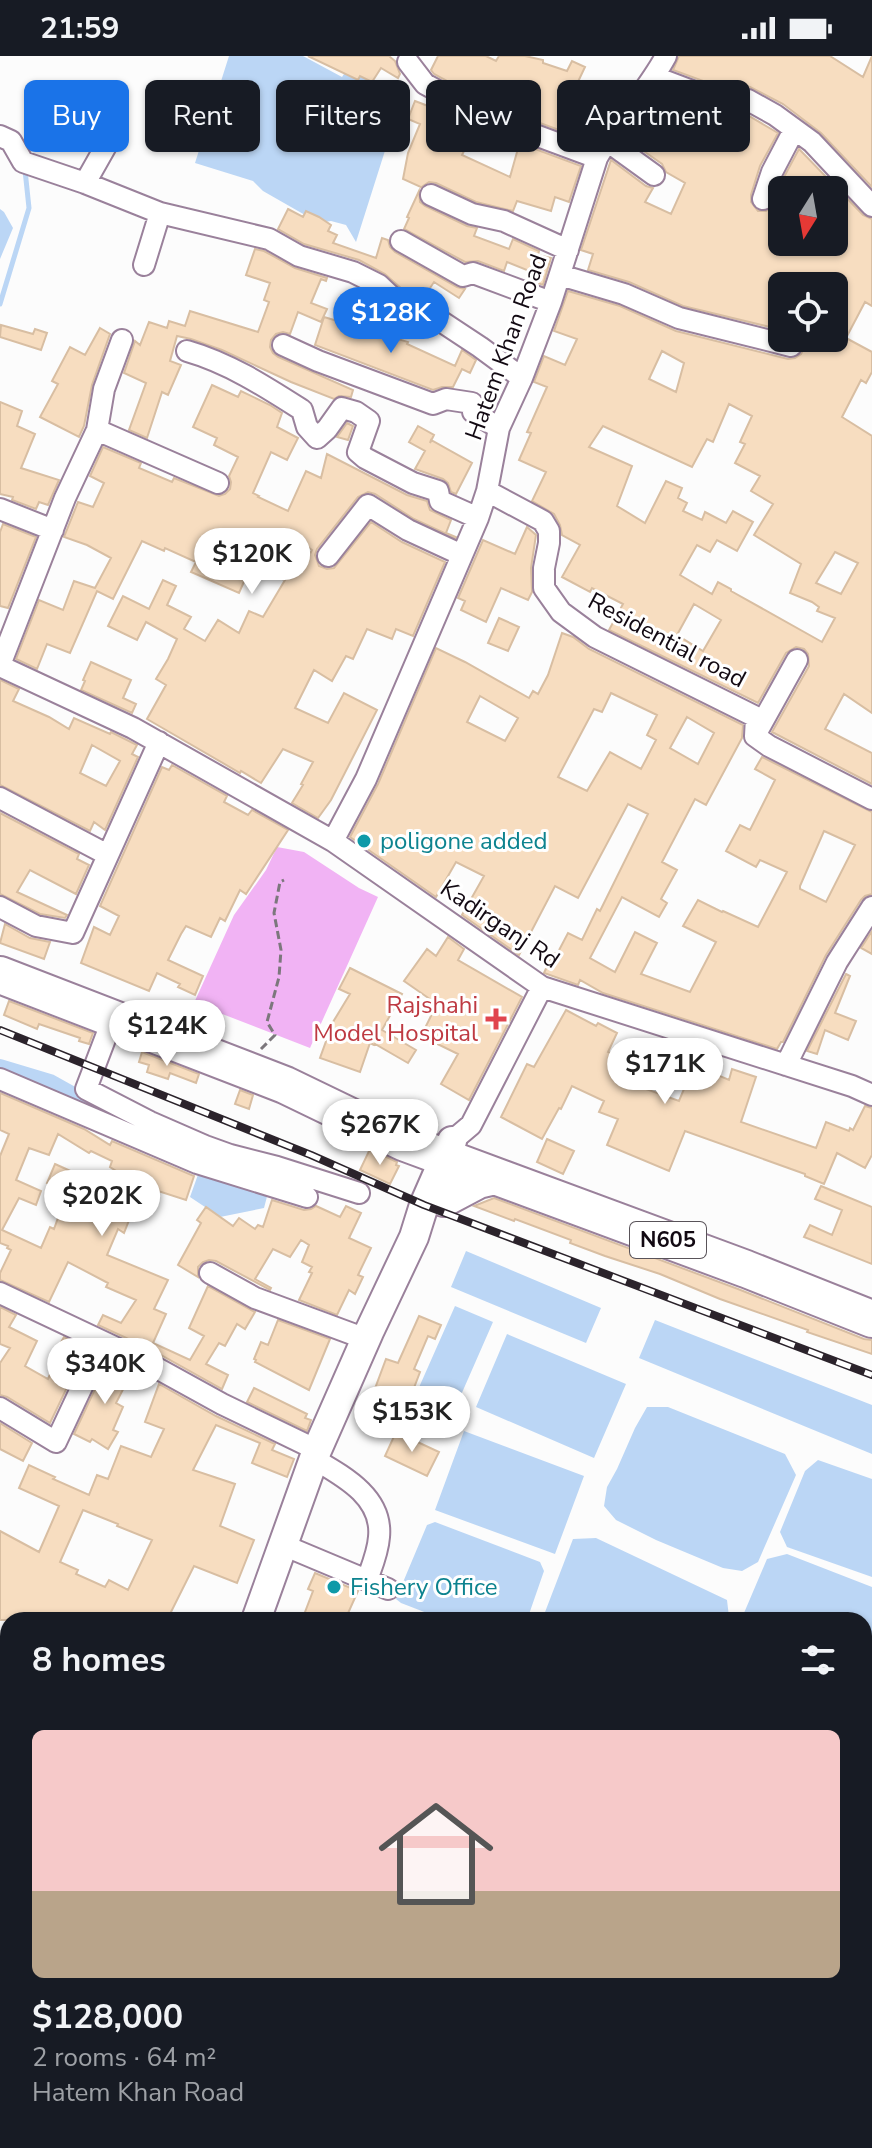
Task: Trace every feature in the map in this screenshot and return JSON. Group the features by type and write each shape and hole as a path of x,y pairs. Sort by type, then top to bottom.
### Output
{"highway":[{"name":"N605","path":"0,953 258,1051 459,1151 669,1214 872,1293"},
{"name":"N605","path":"0,975 459,1151 872,1319"},
{"path":"459,1151 478,1180 437,1195 430,1169 459,1151"}],"street":[{"name":"Hatem Khan Road","path":"653,80 666,56"},
{"path":"408,62 425,84 484,116 557,137"},
{"path":"655,77 700,94 748,100 775,115 812,142 872,206"},
{"path":"763,199 772,172 794,130"},
{"path":"0,136 11,141 23,162 160,213 269,239 299,256 353,272 379,285 395,300 427,312 522,378"},
{"path":"85,183 103,152"},
{"name":"Hatem Khan Road","path":"333,841 366,779 478,518 487,491 499,428 551,302 601,152"},
{"path":"606,152 654,175"},
{"path":"431,195 472,214 504,221 568,250"},
{"path":"144,265 160,213"},
{"path":"401,241 463,276 473,273 551,302"},
{"path":"560,275 624,294 679,318 768,340"},
{"path":"0,665 65,498 97,430 104,389 122,340"},
{"path":"283,345 433,404 446,399 472,403 473,412 499,428"},
{"path":"187,351 240,373 302,410 307,427 317,438 342,408 356,412 369,421 358,452 413,483 438,491 440,501 478,518"},
{"path":"97,430 218,483"},
{"name":"Residential road","path":"487,491 543,521 549,531 544,588 561,612 595,637 756,717 755,736 769,746 872,799"},
{"path":"328,556 368,505 408,530 462,555"},
{"path":"0,509 53,530"},
{"path":"755,736 797,660"},
{"name":"Kadirganj Rd","path":"0,665 159,742 333,841 542,987 872,1095"},
{"path":"0,907 36,926 73,933 159,742"},
{"path":"0,798 108,855"},
{"path":"786,1065 837,962 872,907"},
{"path":"459,1151 542,987"},
{"path":"113,1018 86,1089 146,1130"},
{"path":"0,1079 146,1130 307,1197"},
{"path":"201,1154 230,1155 359,1193"},
{"path":"259,1612 315,1454 414,1237 437,1195"},
{"path":"210,1273 255,1298 366,1339"},
{"path":"0,1293 144,1361 315,1454 356,1486 376,1514 380,1534 367,1580"},
{"path":"0,1408 56,1442 103,1342"},
{"path":"283,1545 388,1589"}],"path":[{"path":"258,1051 275,1035 267,1022 279,977 281,950 274,913 280,882 284,880"}],"shaded area":[{"path":"277,847 304,852 378,897 310,1048 194,1003 234,915 266,870"}],"water":[{"path":"229,56 303,56 342,77 348,68 371,80 276,80 276,152 385,152 356,242 346,225 331,221 319,223 263,191 253,181 195,163 198,152 260,152 260,80 221,80"},
{"path":"0,209 13,228 0,259"},
{"path":"200,1169 269,1189 264,1208 220,1217 190,1197"},
{"path":"466,1251 601,1308 586,1343 451,1287"},
{"path":"455,1306 493,1322 443,1436 405,1419"},
{"path":"655,1320 872,1405 872,1454 639,1358"},
{"path":"507,1334 626,1384 594,1458 476,1407"},
{"path":"647,1407 668,1407 785,1454 796,1475 758,1562 742,1571 723,1568 616,1520 604,1506 607,1487"},
{"path":"464,1431 584,1476 555,1554 435,1510"},
{"path":"818,1460 872,1479 872,1577 787,1547 780,1532 805,1471"},
{"path":"435,1522 540,1562 544,1571 530,1612 424,1612 396,1599 427,1525"},
{"path":"596,1538 727,1600 728,1612 545,1612 573,1539"},
{"path":"787,1554 872,1587 872,1612 744,1612 767,1559"}],"building":[{"path":"308,56 389,56 395,61 400,74 398,78 381,68 373,80 360,76 358,80"},
{"path":"438,56 486,56 496,61 499,56 525,56 567,71 572,61 585,67 579,80 557,80 557,129 541,123 541,80 445,80 431,70"},
{"path":"679,56 830,56 863,77 872,56 872,187 821,133 783,104 750,87 750,80 700,80 673,70"},
{"path":"415,101 426,105 426,152 464,152 462,155 510,177 517,152 541,151 581,166 569,202 555,197 551,211 517,201 513,211 476,202 436,183 429,182 420,188 403,179 408,153 420,124 410,120"},
{"path":"750,117 778,133 760,166 751,195 751,202 758,211 768,209 768,256 848,256 848,200 863,215 872,219 872,306 865,302 848,334 848,272 768,272 768,327 683,306 629,282 588,270 593,254 581,250 611,160 653,188 645,202 671,214 685,183 666,172 662,164 645,152 750,152"},
{"path":"799,149 825,176 785,176"},
{"path":"419,191 420,202 425,206 477,228 474,236 509,249 513,239 539,251 538,255 551,258 543,285 535,282 537,274 507,262 504,271 478,261 465,262 404,229"},
{"path":"288,209 303,217 306,211 319,217 331,225 328,231 337,235 333,243 376,258 382,238 388,240 395,252 465,289 459,298 434,282 424,297 402,289 385,274 359,260 304,244 278,229"},
{"path":"255,249 295,268 327,278 326,281 321,279 311,303 327,309 321,322 298,312 290,334 276,334 270,347 278,357 353,390 351,397 334,399 222,350 177,336 170,361 181,365 168,395 162,392 147,438 129,430 146,383 124,373 135,341 140,345 149,322 167,328 169,321 185,326 190,311 258,332 269,302 264,300 270,283 246,275"},
{"path":"360,290 390,312 409,319 408,320 356,299"},
{"path":"568,291 620,306 676,331 788,359 801,354 848,352 848,339 872,352 872,372 866,383 861,380 842,417 872,436 872,713 844,694 825,729 872,753 872,784 772,732 809,666 808,654 804,649 796,647 786,653 758,703 609,630 623,604 562,577 580,545 562,535 554,514 532,501 546,472 519,460 531,433 527,432 547,387 534,382 544,356 565,365 577,339 554,331","holes":["662,351 684,363 676,392 649,379","729,404 752,416 740,442 745,444 735,463 760,476 751,491 773,504 754,535 801,564 790,593 812,602 819,607 817,611 835,618 822,642 718,582 712,594 680,575 697,545 710,552 717,540 737,551 753,522 733,511 726,523 705,512 702,520 683,511 687,503 678,498 682,488 666,481 645,523 617,506 632,466 589,447 603,426 692,467 707,439 713,442","835,552 858,563 841,594 816,583","694,604 721,620 703,651 677,635"]},
{"path":"324,317 408,342 455,366 462,350 476,360 470,373 462,369 453,387 433,390 315,345"},
{"path":"1,325 33,334 35,329 47,333 41,350 0,337"},
{"path":"100,328 110,334 92,385 79,437 40,417 58,384 52,381 70,347 85,355"},
{"path":"212,385 238,397 241,391 282,413 277,427 298,438 287,460 271,452 253,493 258,497 288,511 306,471 321,478 327,454 407,495 427,501 430,510 451,520 446,533 455,538 368,492 358,497 317,549 315,555 319,566 334,568 371,522 402,542 445,562 413,636 396,629 392,639 367,629 353,659 346,656 332,681 314,670 295,708 328,723 344,693 377,710 331,800 318,818 292,803 313,762 283,749 261,783 147,719 166,685 156,679 177,639 146,622 137,640 108,626 123,596 149,609 163,580 176,586 167,605 191,617 184,629 205,641 218,620 239,633 249,611 263,617 285,580 250,568 239,593 191,572 196,562 142,541 113,599 97,591 70,653 47,644 37,669 16,659 39,600 63,610 74,581 95,588 111,558 64,537 78,502 93,507 104,483 90,476 103,447 141,463 139,468 172,482 174,478 219,496 230,489 229,476 238,457 214,445 217,438 193,427","holes":["290,534 312,550 301,571 277,562"]},
{"path":"0,402 22,411 17,426 35,434 21,468 59,480 48,505 39,502 36,509 0,494"},
{"path":"347,423 353,426 348,440 337,437"},
{"path":"418,426 434,435 431,440 472,463 456,494 451,492 443,479 415,469 425,451 409,442"},
{"path":"3,524 36,537 8,608 0,606 0,532"},
{"path":"527,527 536,535 531,568 532,592 528,600 501,588 486,622 461,610 465,601 458,598 483,540 515,554"},
{"path":"499,618 519,627 508,651 488,643"},
{"path":"562,633 743,725 742,738 706,805 695,799 662,862 677,870 661,899 667,903 659,917 622,897 590,958 615,972 635,932 657,943 641,974 690,992 716,942 683,926 698,900 758,927 787,872 760,860 756,867 726,851 740,825 750,830 775,780 755,769 762,757 872,812 872,894 861,900 826,955 777,1049 603,993 580,980 578,985 544,973 553,953 557,954 568,933 582,940 597,909 600,911 648,814 628,804 578,898 555,886 519,955 462,915 484,876 456,862 436,897 350,837 378,784 436,648 529,698 533,691 538,694","holes":["611,693 657,715 647,735 656,740 641,769 610,752 587,791 558,777 594,709 602,712","480,696 518,718 505,741 467,722","687,717 714,733 698,764 670,748","824,831 855,845 826,902 800,889"]},
{"path":"91,662 131,680 123,698 136,704 132,713 81,690"},
{"path":"0,680 19,689 13,701 69,729 74,718 137,745 132,754 138,757 105,830 94,822 90,831 0,785","holes":["92,745 120,761 106,786 80,773"]},
{"path":"172,765 227,796 224,802 248,815 252,810 288,830 246,894 240,890 225,921 220,918 211,937 186,926 181,934 168,960 203,976 195,995 157,973 149,991 81,963 94,927 110,935 119,916 100,906 162,767 169,770"},
{"path":"0,813 79,854 77,859 89,865 76,894 30,870 17,892 67,915 65,918 40,914 0,894"},
{"path":"5,924 30,938 50,942 44,959 0,943"},
{"path":"872,931 872,954 861,948"},
{"path":"448,937 464,949 458,960 522,997 469,1100 441,1084 458,1054 421,1036 437,1004 404,981 427,949 436,956"},
{"path":"350,968 402,994 382,1030 416,1050 408,1063 370,1043 360,1072 320,1058 333,1022 350,994 339,989"},
{"path":"846,974 850,976 835,1013 856,1021 848,1040 825,1030 817,1054 807,1051"},
{"path":"9,1001 93,1033 89,1044 39,1024 37,1029 4,1015"},
{"path":"566,1010 617,1033 608,1052 651,1069 643,1088 679,1101 694,1065 729,1080 732,1069 756,1077 741,1122 816,1148 826,1122 853,1130 865,1106 872,1108 872,1155 865,1168 837,1153 824,1184 805,1174 685,1131 669,1171 607,1145 618,1119 599,1112 604,1101 572,1086 542,1139 501,1117 527,1064 534,1067"},
{"path":"142,1052 199,1074 196,1083 170,1073 168,1079 147,1072 149,1065 139,1062"},
{"path":"240,1090 253,1095 249,1109 235,1104"},
{"path":"0,1093 84,1129 110,1145 112,1141 194,1176 186,1200 149,1188 148,1191 110,1167 112,1161 91,1151 89,1153 58,1134 49,1155 29,1148 16,1180 41,1191 36,1205 19,1198 2,1230 41,1248 50,1227 54,1229 64,1201 105,1216 116,1190 137,1200 124,1233 118,1229 107,1255 168,1280 154,1309 166,1314 153,1343 190,1360 204,1336 189,1328 208,1286 255,1312 245,1329 237,1324 225,1346 219,1343 206,1364 228,1375 222,1389 150,1349 98,1325 103,1315 121,1323 136,1300 106,1287 108,1283 68,1262 49,1302 0,1280 0,1273 11,1250 0,1243 0,1156 9,1134 0,1130"},
{"path":"547,1139 574,1151 563,1174 537,1162"},
{"path":"370,1149 397,1162 399,1166 390,1184 360,1170"},
{"path":"55,1164 77,1174 70,1194 47,1183"},
{"path":"821,1186 872,1207 872,1264 804,1237 810,1225 832,1235 842,1210 815,1199"},
{"path":"494,1198 872,1340 872,1354 474,1206"},
{"path":"272,1200 304,1210 316,1206 340,1217 346,1206 361,1213 349,1238 371,1248 358,1275 363,1277 355,1294 349,1290 337,1315 299,1300 312,1273 309,1272 312,1267 302,1262 309,1245 301,1240 290,1257 273,1249 255,1279 270,1290 216,1261 203,1262 198,1267 198,1277 178,1265 201,1223 197,1220 206,1207 233,1226 239,1218 255,1229 258,1225 263,1227"},
{"path":"0,1307 16,1315 9,1327 37,1341 25,1366 48,1379 64,1337 86,1348 50,1423 0,1395 0,1363 10,1348 0,1344"},
{"path":"419,1316 441,1325 435,1339 428,1336 414,1369 420,1372 401,1422 367,1410 386,1359 398,1363"},
{"path":"278,1320 330,1339 309,1390 255,1362 261,1342 268,1345"},
{"path":"109,1359 133,1370 116,1403 123,1407 113,1430 118,1432 108,1449 92,1439 90,1442 74,1434"},
{"path":"159,1384 275,1444 272,1450 294,1459 287,1477 252,1463 260,1443 216,1425 193,1470 235,1484 220,1526 254,1540 237,1583 194,1566 171,1612 0,1612 0,1531 39,1552 59,1506 19,1488 29,1465 89,1495 97,1475 108,1479 121,1446 151,1457 164,1429 145,1422","holes":["83,1510 152,1540 128,1590 109,1580 105,1587 76,1574 78,1570 60,1562"]},
{"path":"254,1388 307,1414 305,1418 311,1420 307,1431 247,1402"},
{"path":"0,1423 32,1443 23,1461 0,1449"},
{"path":"396,1432 439,1452 427,1476 385,1456"},
{"name":"Fishery Office","path":"315,1573 358,1591 349,1612 305,1612 313,1591 308,1589"}],"waterway":[{"path":"0,304 29,208 25,170"},
{"path":"0,1068 50,1083 118,1121"}],"railway":[{"path":"0,1030 311,1155 424,1205 872,1375"}],"place":[{"name":"poligone added","path":"364,841"},
{"name":"Rajshahi Model Hospital","path":"496,1019"},
{"name":"Fishery Office","path":"334,1587"}]}
